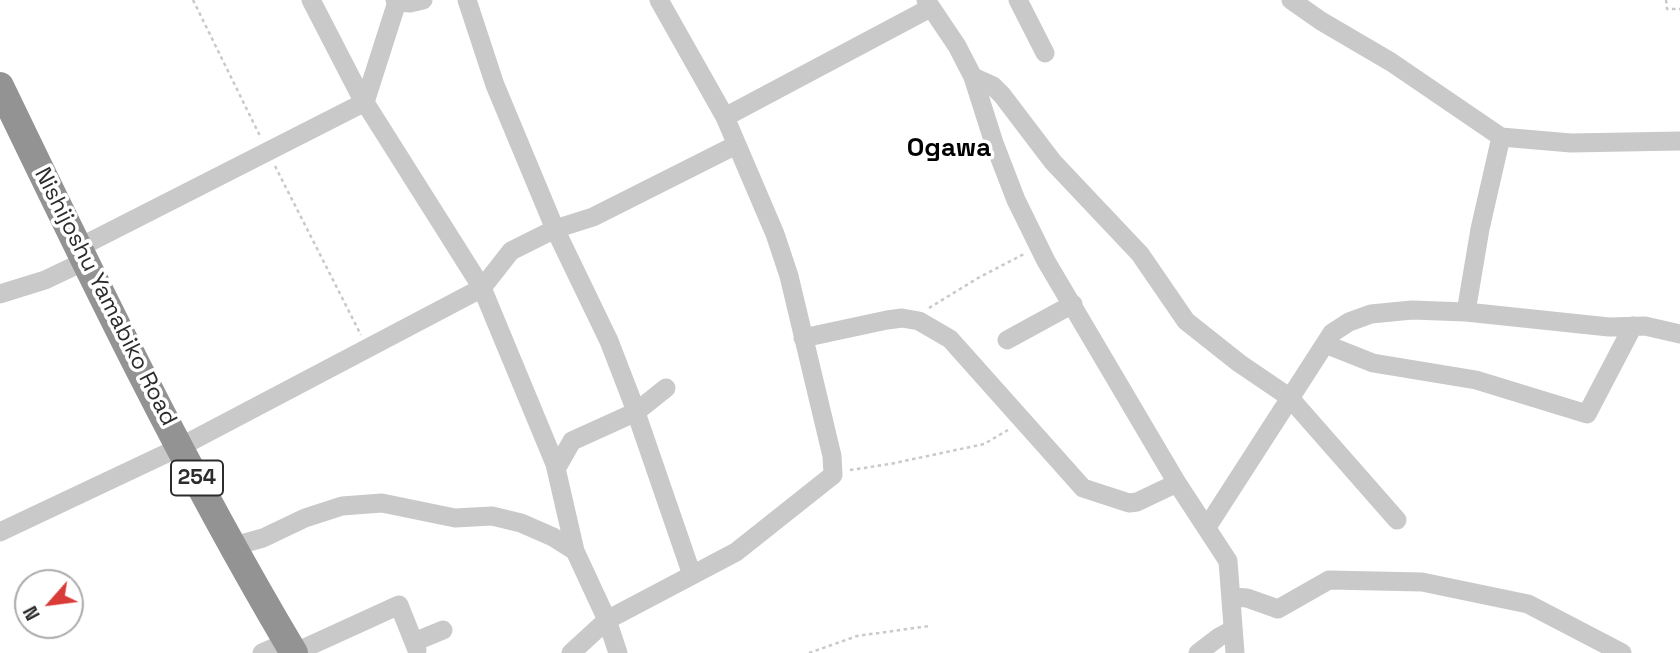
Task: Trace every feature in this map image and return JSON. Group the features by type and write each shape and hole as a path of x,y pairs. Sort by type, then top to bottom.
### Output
{"highway":[{"name":"Nishijoshu Yamabiko Road","path":"0,86 82,255 234,546 284,650"}],"street":[{"path":"311,0 365,102 482,288 556,469 575,551 607,620 618,653"},
{"path":"0,293 45,280 82,255 365,102 396,1 410,3 423,0"},
{"path":"467,0 495,85 555,229 609,341 692,575"},
{"path":"571,653 607,620 736,552 833,475 832,456 784,260 775,234 725,117 659,0"},
{"path":"1018,0 1045,53"},
{"path":"1291,0 1391,62 1501,137 1570,143 1680,141"},
{"path":"725,117 928,4 957,46 973,76 998,155 1039,246 1177,483 1228,561 1235,653"},
{"path":"973,76 993,86 1002,95 1053,162 1140,254 1186,321 1239,363 1289,397 1397,520"},
{"path":"1466,312 1480,229 1501,137"},
{"path":"0,533 180,447 482,288 511,251 555,229 593,216 736,145"},
{"path":"1007,340 1073,304"},
{"path":"1208,527 1332,333 1349,322 1371,314 1412,310 1466,312 1609,327 1645,326 1680,334"},
{"path":"803,338 887,320 914,320 950,339 1083,488 1129,503 1137,502 1177,483"},
{"path":"1325,344 1373,363 1476,380 1587,414 1633,326"},
{"path":"556,469 572,441 636,411 666,388"},
{"path":"234,546 342,506 382,503 455,518 492,516 521,523 553,537 575,551"},
{"path":"1231,597 1247,598 1278,610 1329,580 1422,582 1528,604 1622,653"},
{"path":"284,650 399,605 415,646 443,630"},
{"path":"1198,653 1232,630"}],"path":[{"path":"193,0 368,348"},
{"path":"1666,0 1667,9 1680,9"},
{"path":"914,320 978,278 1039,246"},
{"path":"833,469 843,471 890,464 984,444 1023,421"},
{"path":"809,653 857,636 929,626"}],"district":[{"name":"Ogawa","path":"949,149"}]}
